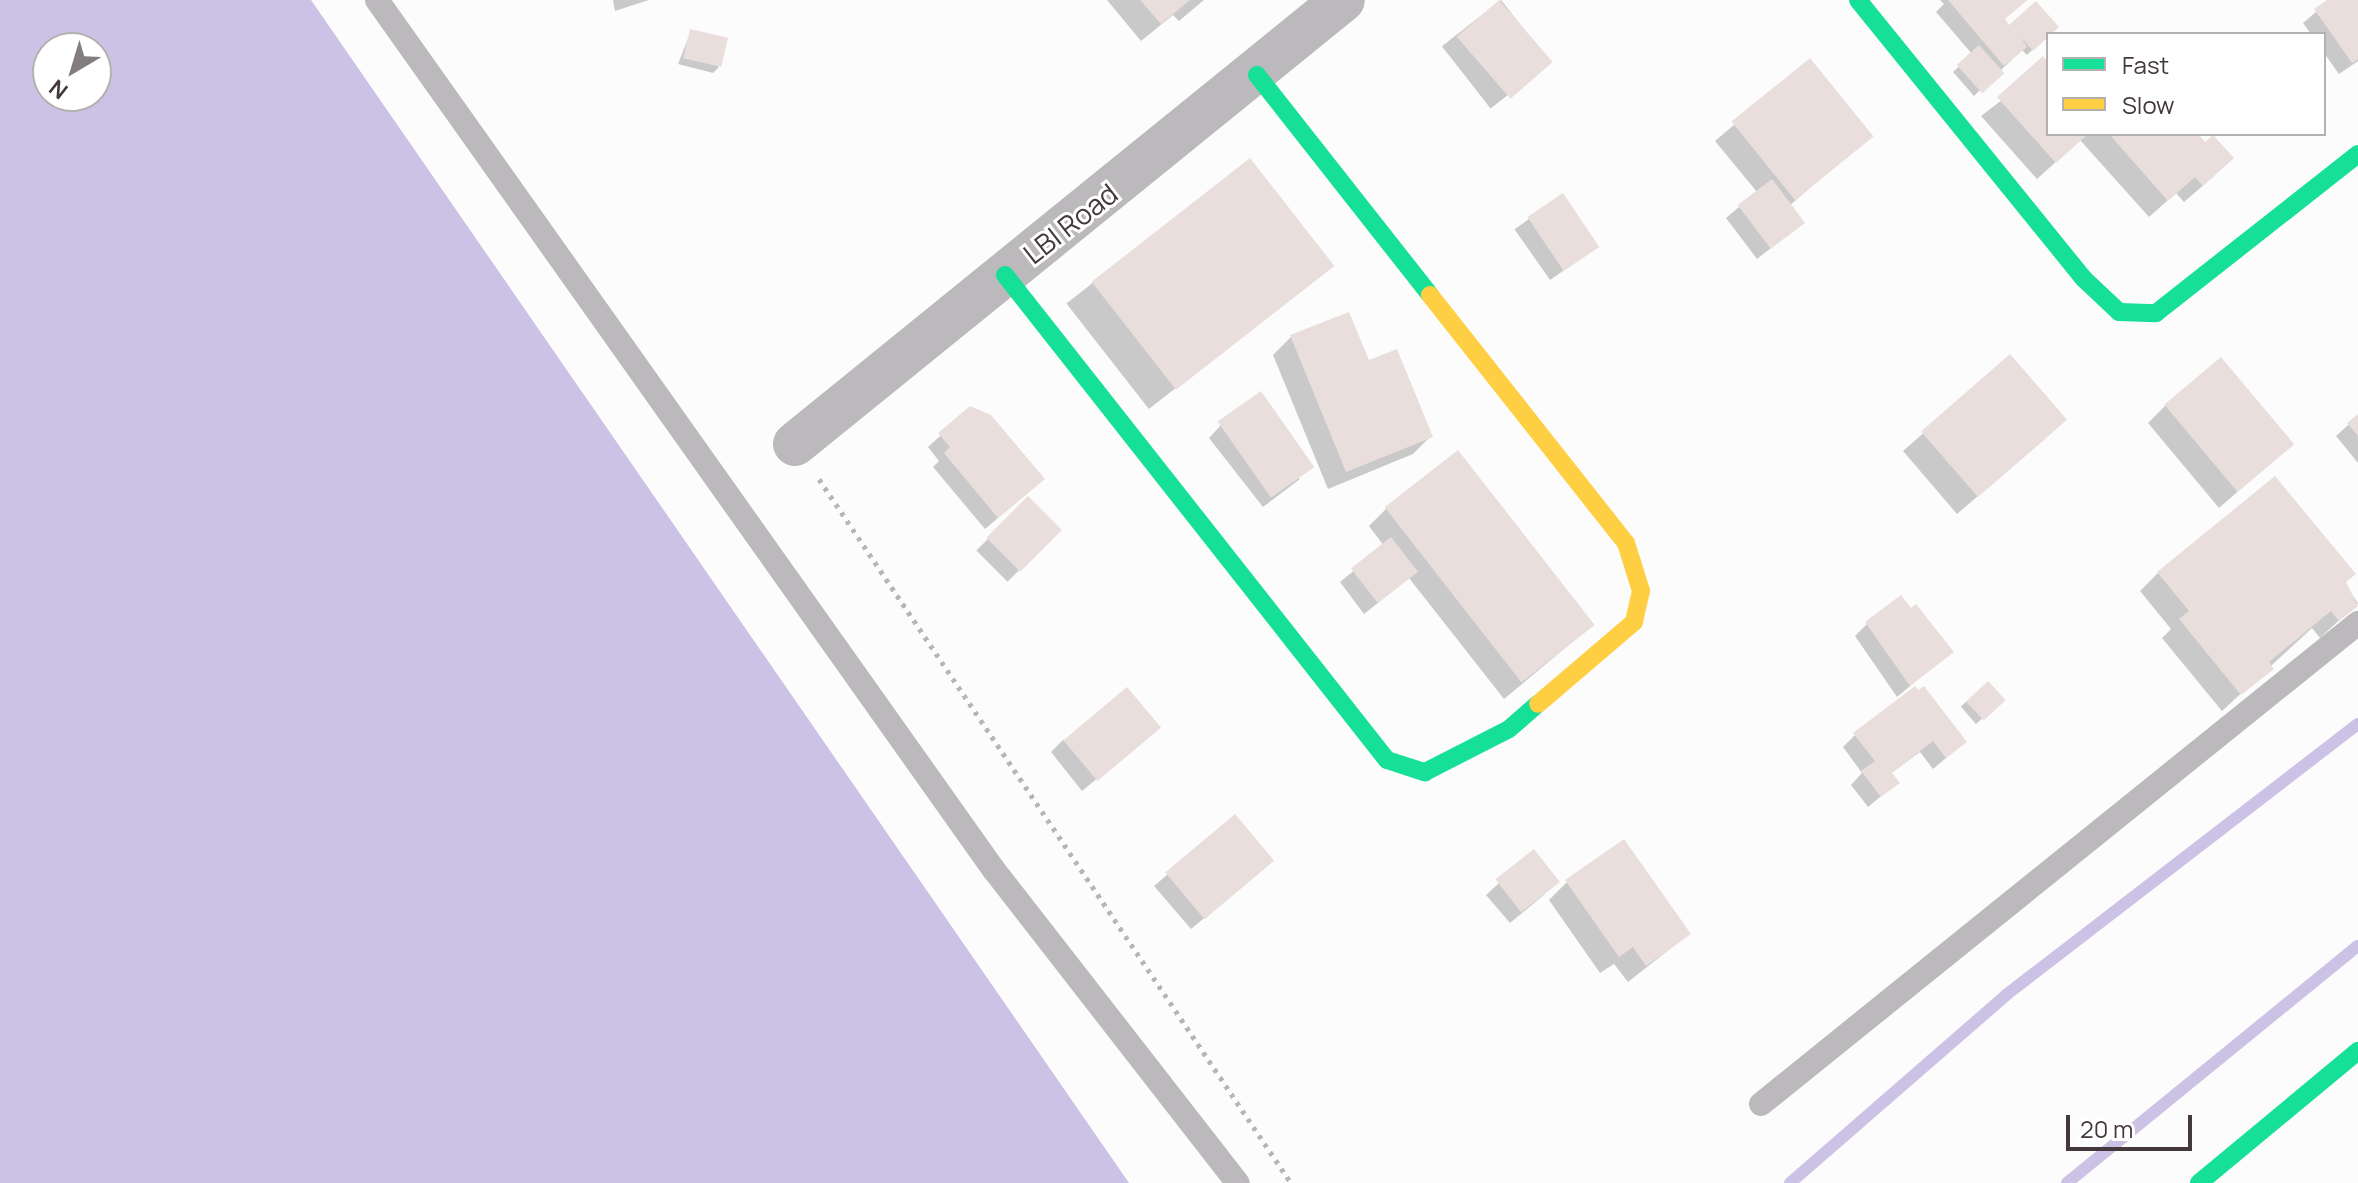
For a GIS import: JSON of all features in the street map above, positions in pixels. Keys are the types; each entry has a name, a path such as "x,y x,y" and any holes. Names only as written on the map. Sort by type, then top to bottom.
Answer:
{"street":[{"name":"LBI Road","path":"795,444 1257,75 1343,0"},
{"path":"1858,0 2084,279 2119,312 2156,313 2358,154"},
{"path":"1005,275 1387,760 1425,772 1509,729 1634,622 1641,591 1626,543 1257,75"},
{"path":"2199,1183 2358,1051"}],"lane":[{"path":"377,0 994,870 1238,1183"},
{"path":"1761,1104 2358,623"}],"path":[{"path":"795,444 1291,1183"}],"shaded area":[{"path":"0,0 311,0 1129,1183 0,1183"}],"building":[{"path":"1140,0 1190,0 1161,24"},
{"path":"1499,0 1553,62 1511,99 1457,37"},
{"path":"1948,0 2027,0 2005,19 2009,25 2036,1 2059,27 2054,32 2046,32 2046,39 2033,51 2021,37 2027,47 2004,66"},
{"path":"2327,0 2358,0 2358,59 2352,63 2314,9"},
{"path":"690,29 728,38 721,67 683,58"},
{"path":"1979,45 2004,73 1982,93 1957,65"},
{"path":"2043,56 2046,60 2046,136 2086,136 2056,163 1997,97"},
{"path":"1810,58 1874,136 1795,200 1732,122"},
{"path":"2111,136 2200,136 2205,142 2214,136 2234,158 2203,186 2195,177 2168,201"},
{"path":"1250,158 1334,266 1176,390 1092,282"},
{"path":"1772,179 1805,223 1771,249 1738,205"},
{"path":"1563,193 1599,247 1564,271 1527,217"},
{"path":"1349,312 1369,360 1397,349 1433,437 1346,472 1290,335"},
{"path":"2010,354 2067,420 1978,497 1921,431"},
{"path":"2221,357 2294,444 2238,492 2164,405"},
{"path":"1261,391 1314,467 1271,498 1218,421"},
{"path":"970,406 991,415 1045,479 998,518 944,453 950,447 938,433"},
{"path":"2358,414 2358,436 2347,423"},
{"path":"1458,450 1595,625 1521,682 1385,507"},
{"path":"2275,476 2356,574 2346,582 2358,606 2339,621 2331,611 2269,662 2274,669 2241,695 2179,619 2189,611 2157,572"},
{"path":"1028,496 1062,530 1020,572 986,538"},
{"path":"1391,537 1418,572 1378,603 1351,568"},
{"path":"1901,595 1911,608 1916,604 1954,652 1910,686 1865,622"},
{"path":"1988,681 2006,700 1984,720 1966,701"},
{"path":"1915,686 1918,690 1924,686 1967,742 1946,758 1933,741 1892,773 1900,783 1881,797 1861,771 1875,761 1853,733"},
{"path":"1127,687 1161,728 1097,781 1063,740"},
{"path":"1235,814 1274,861 1204,919 1165,872"},
{"path":"1624,839 1691,934 1646,966 1633,947 1619,957 1565,880"},
{"path":"1534,849 1560,882 1521,912 1495,879"}],"waterway":[{"path":"1790,1183 2006,995 2358,724"},
{"path":"2067,1183 2358,946"}],"traffic: fast":[{"path":"1858,0 2084,279 2119,312 2156,313 2358,154"},
{"path":"1257,75 1430,295"},
{"path":"1005,275 1387,760 1425,772 1509,729 1538,704"},
{"path":"2199,1183 2358,1051"}],"traffic: slow":[{"path":"1430,295 1626,543 1641,591 1634,622 1538,704"}]}
